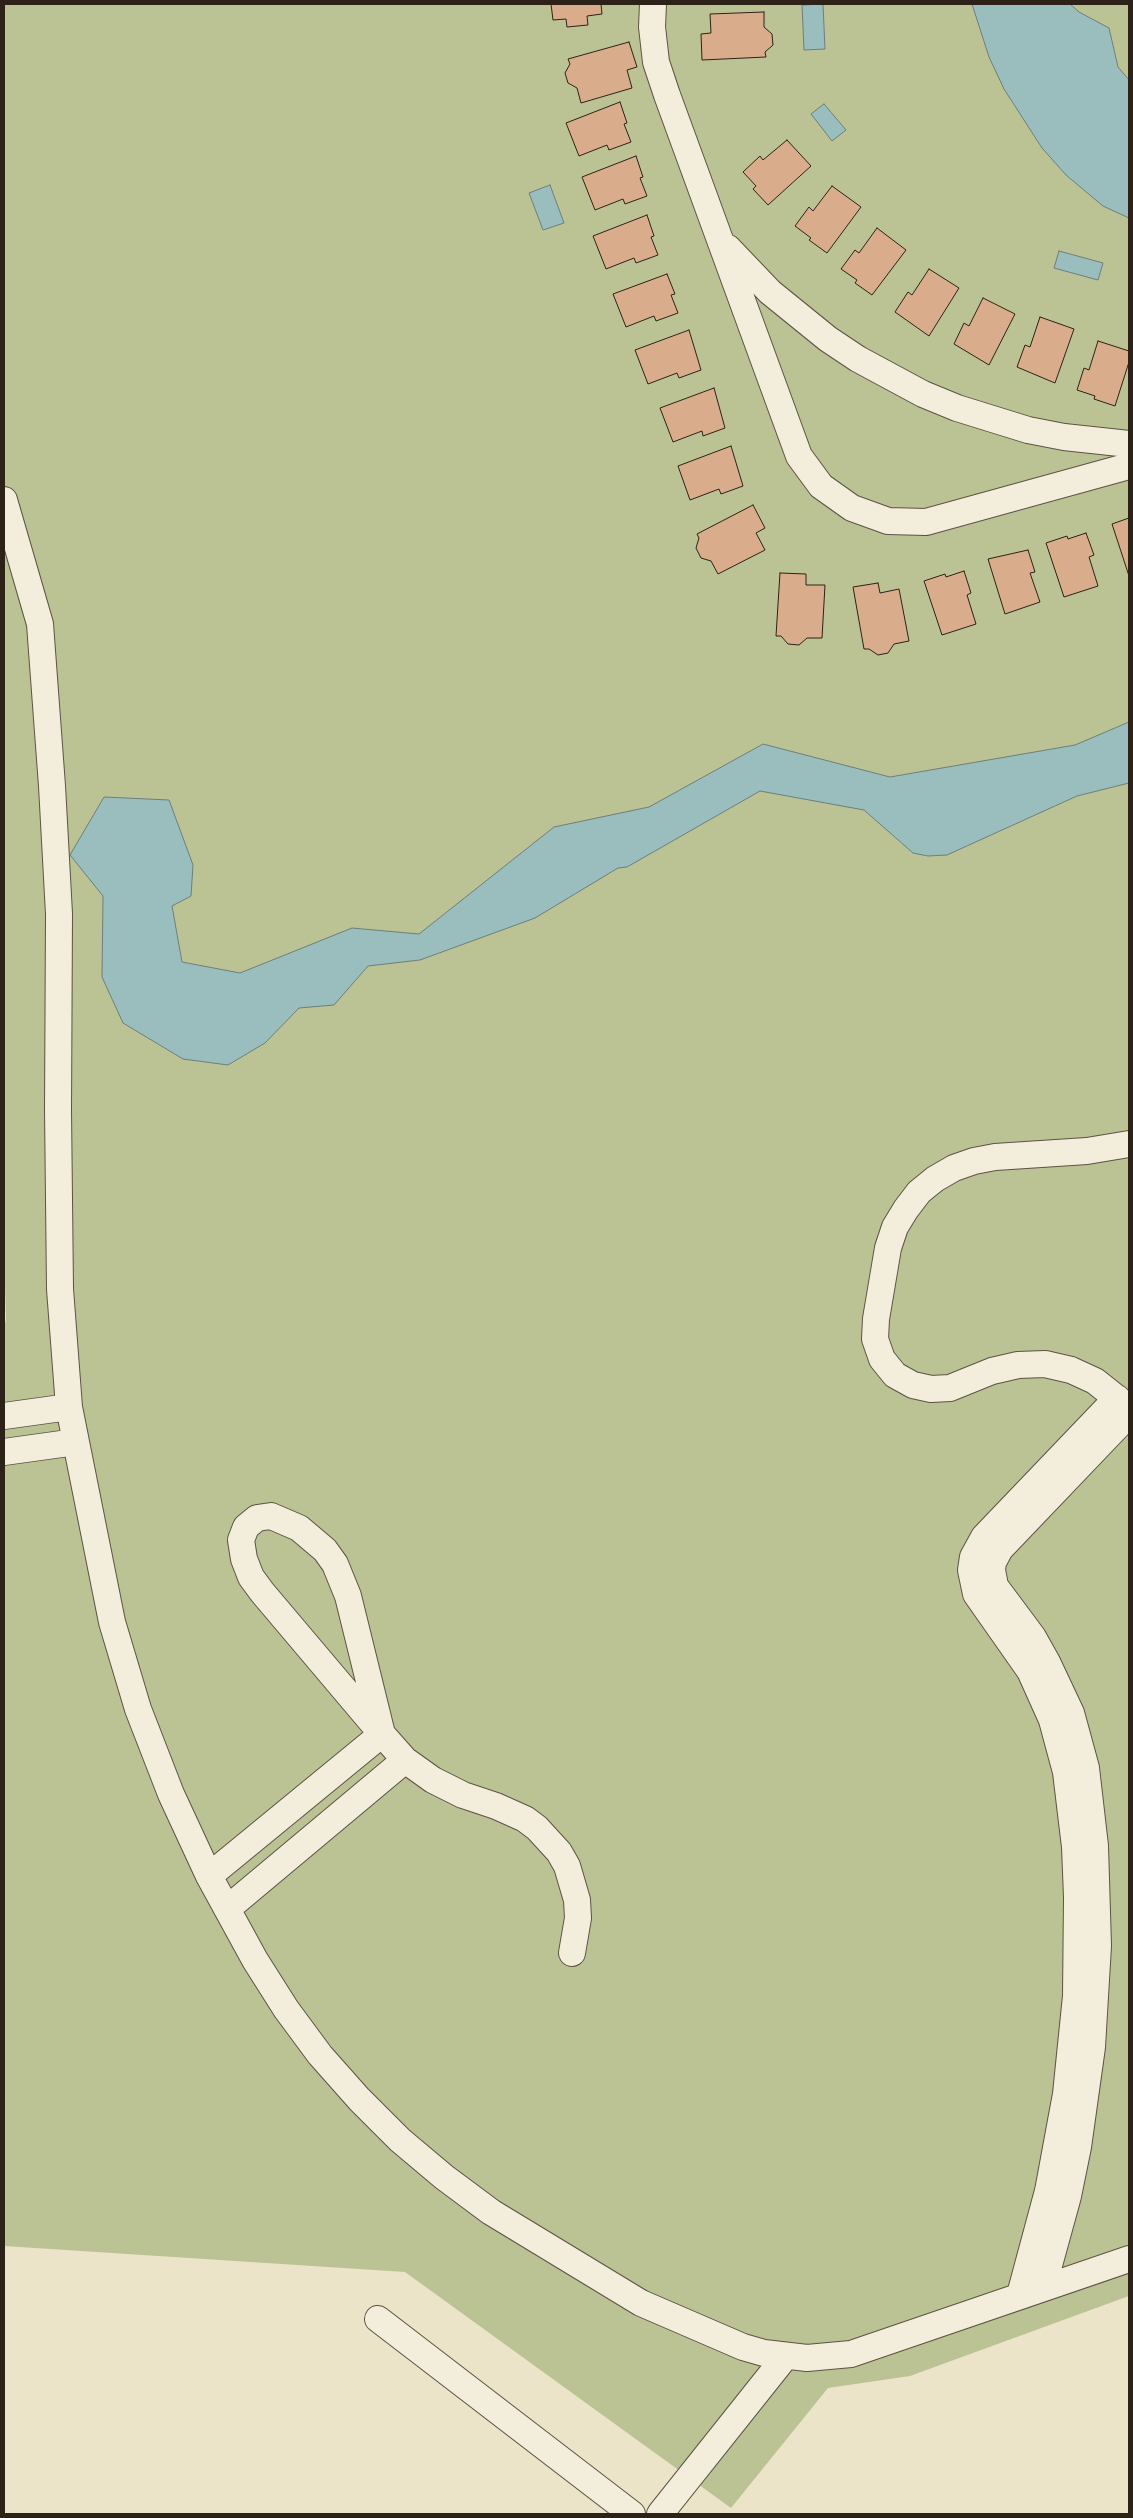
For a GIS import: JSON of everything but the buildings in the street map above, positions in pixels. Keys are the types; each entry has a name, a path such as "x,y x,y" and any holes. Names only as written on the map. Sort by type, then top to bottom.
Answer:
{"street":[{"path":"652,4 652,27 656,62 799,456 821,486 852,508 888,521 926,522 1129,466"},
{"path":"720,239 770,292 798,316 828,339 890,378 957,408 1001,422 1064,437 1129,444"},
{"path":"4,500 40,624 52,786 59,914 58,1110 60,1289 69,1407 112,1622 138,1709 171,1794 210,1876 255,1960 286,2009 320,2055 358,2099 400,2140 444,2177 491,2212 641,2303 743,2347 785,2357 829,2357 858,2352 1129,2259"},
{"path":"1032,2291 1066,2094 1076,1996 1077,1896 1075,1847 1066,1772 1052,1720 1025,1664 976,1594 971,1570 973,1557 984,1537 1125,1406 1095,1381 1071,1370 1045,1364 1018,1364 992,1371 950,1388 931,1389 912,1385 894,1375 882,1359 875,1339 876,1318 888,1248 895,1227 915,1198 936,1179 954,1168 974,1161 995,1157 1087,1152 1129,1144"},
{"path":"4,1416 69,1407"},
{"path":"4,1452 76,1442"},
{"path":"382,1734 348,1596 335,1564 325,1550 299,1528 271,1516 257,1518 246,1527 241,1540 244,1559 251,1577 382,1734 405,1760 433,1780 525,1819 537,1828 559,1852 567,1866 577,1900 578,1918 572,1953"},
{"path":"210,1876 382,1734"},
{"path":"227,1909 405,1760"},
{"path":"378,2319 632,2514"},
{"path":"660,2514 785,2357"}],"green space":[{"path":"4,4 1129,4 1129,2296 910,2376 828,2388 731,2508 405,2272 4,2246 4,1330 6,1319 4,1251"}],"water":[{"path":"823,4 825,49 804,50 802,5"},
{"path":"972,4 1070,4 1079,12 1109,28 1118,67 1129,80 1129,218 1103,206 1066,175 1042,148 1004,89 989,57"},
{"path":"824,104 846,130 832,141 811,114"},
{"path":"550,185 564,223 543,230 529,193"},
{"path":"1059,251 1103,263 1098,280 1054,268"},
{"path":"1129,722 1129,783 1077,796 947,855 928,856 913,853 864,810 760,791 627,867 618,868 535,918 420,960 368,966 334,1005 299,1008 265,1043 228,1065 183,1059 123,1023 102,977 103,896 70,855 104,797 169,800 193,865 191,896 172,906 182,962 240,973 352,928 419,934 554,827 649,807 763,744 890,777 1075,745"}]}
